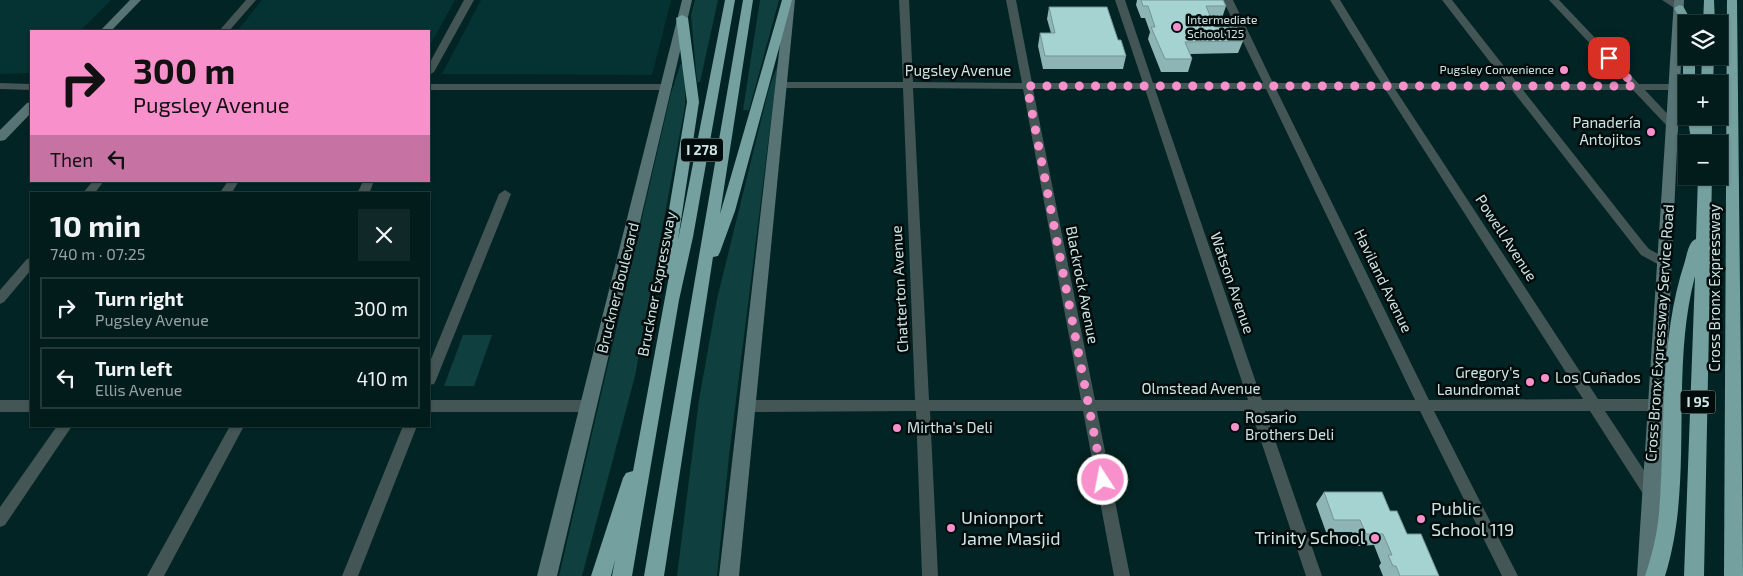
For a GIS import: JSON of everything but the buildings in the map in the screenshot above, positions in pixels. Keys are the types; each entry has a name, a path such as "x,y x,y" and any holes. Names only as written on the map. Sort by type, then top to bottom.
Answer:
{"highway":[{"name":"Bruckner Expressway","path":"622,576 671,300 688,227 730,0"},
{"name":"I 278","path":"654,576 748,0"},
{"path":"701,286 728,211 788,0"},
{"path":"1709,15 1710,0"},
{"name":"Cross Bronx Expressway","path":"1732,0 1734,576"},
{"path":"1736,0 1743,37"},
{"path":"671,300 672,239 693,102 682,18"},
{"name":"Cross Bronx Expressway","path":"1694,576 1705,185"},
{"path":"1655,576 1664,548 1668,515 1675,361 1680,307 1689,270 1703,227"},
{"path":"601,576 652,415"}],"main road":[{"path":"106,30 136,0"},
{"name":"Bruckner Boulevard","path":"547,576 667,87 686,0"},
{"path":"729,576 782,85 788,0"},
{"name":"Cross Bronx Expressway Service Road","path":"1647,576 1650,492 1679,4"},
{"path":"0,137 30,107"}],"street":[{"path":"225,30 251,0"},
{"path":"430,70 469,0"},
{"name":"Chatterton Avenue","path":"904,0 930,576"},
{"name":"Blackrock Avenue","path":"1011,0 1122,576"},
{"name":"Watson Avenue","path":"1120,0 1314,576"},
{"name":"Haviland Avenue","path":"1228,0 1424,406 1510,576"},
{"name":"Powell Avenue","path":"1335,0 1388,86 1650,492"},
{"path":"1447,0 1638,245 1645,252 1665,263"},
{"path":"1554,0 1672,125"},
{"path":"1667,0 1679,4"},
{"name":"Pugsley Avenue","path":"782,85 1674,87"},
{"path":"0,86 30,87"},
{"path":"430,87 543,91 667,87"},
{"path":"90,192 98,182"},
{"path":"430,378 505,194"},
{"path":"0,299 30,263"},
{"name":"Olmstead Avenue","path":"747,406 1655,405"},
{"path":"0,406 30,406"},
{"path":"430,406 589,406"},
{"path":"0,520 64,427"},
{"path":"155,576 235,427"},
{"path":"350,576 410,427"}],"shaded area":[{"path":"0,0 111,0 81,30 30,30 30,73 0,74"},
{"path":"262,0 455,0 430,45 430,30 238,30"},
{"path":"481,0 671,0 652,75 442,74"},
{"path":"695,0 718,0 700,82 697,82 691,15"},
{"path":"760,0 779,0 749,110 743,110"},
{"path":"681,63 685,68 685,106 635,376 582,576 559,576 671,93"},
{"path":"778,64 729,456 717,576 677,576 699,400 717,299 769,88"},
{"path":"463,335 492,335 474,386 444,386"}],"place":[{"name":"Intermediate School 125","path":"1177,27"},
{"name":"Pugsley Convenience","path":"1564,70"},
{"name":"Panadería Antojitos","path":"1651,132"},
{"name":"Los Cuñados","path":"1545,378"},
{"name":"Gregory's Laundromat","path":"1530,382"},
{"name":"Rosario Brothers Deli","path":"1235,427"},
{"name":"Mirtha's Deli","path":"897,428"},
{"name":"Public School 119","path":"1421,519"},
{"name":"Unionport Jame Masjid","path":"951,528"},
{"name":"Trinity School","path":"1375,538"}],"route":[{"path":"1103,480 1027,86 1635,86 1609,58"}]}
